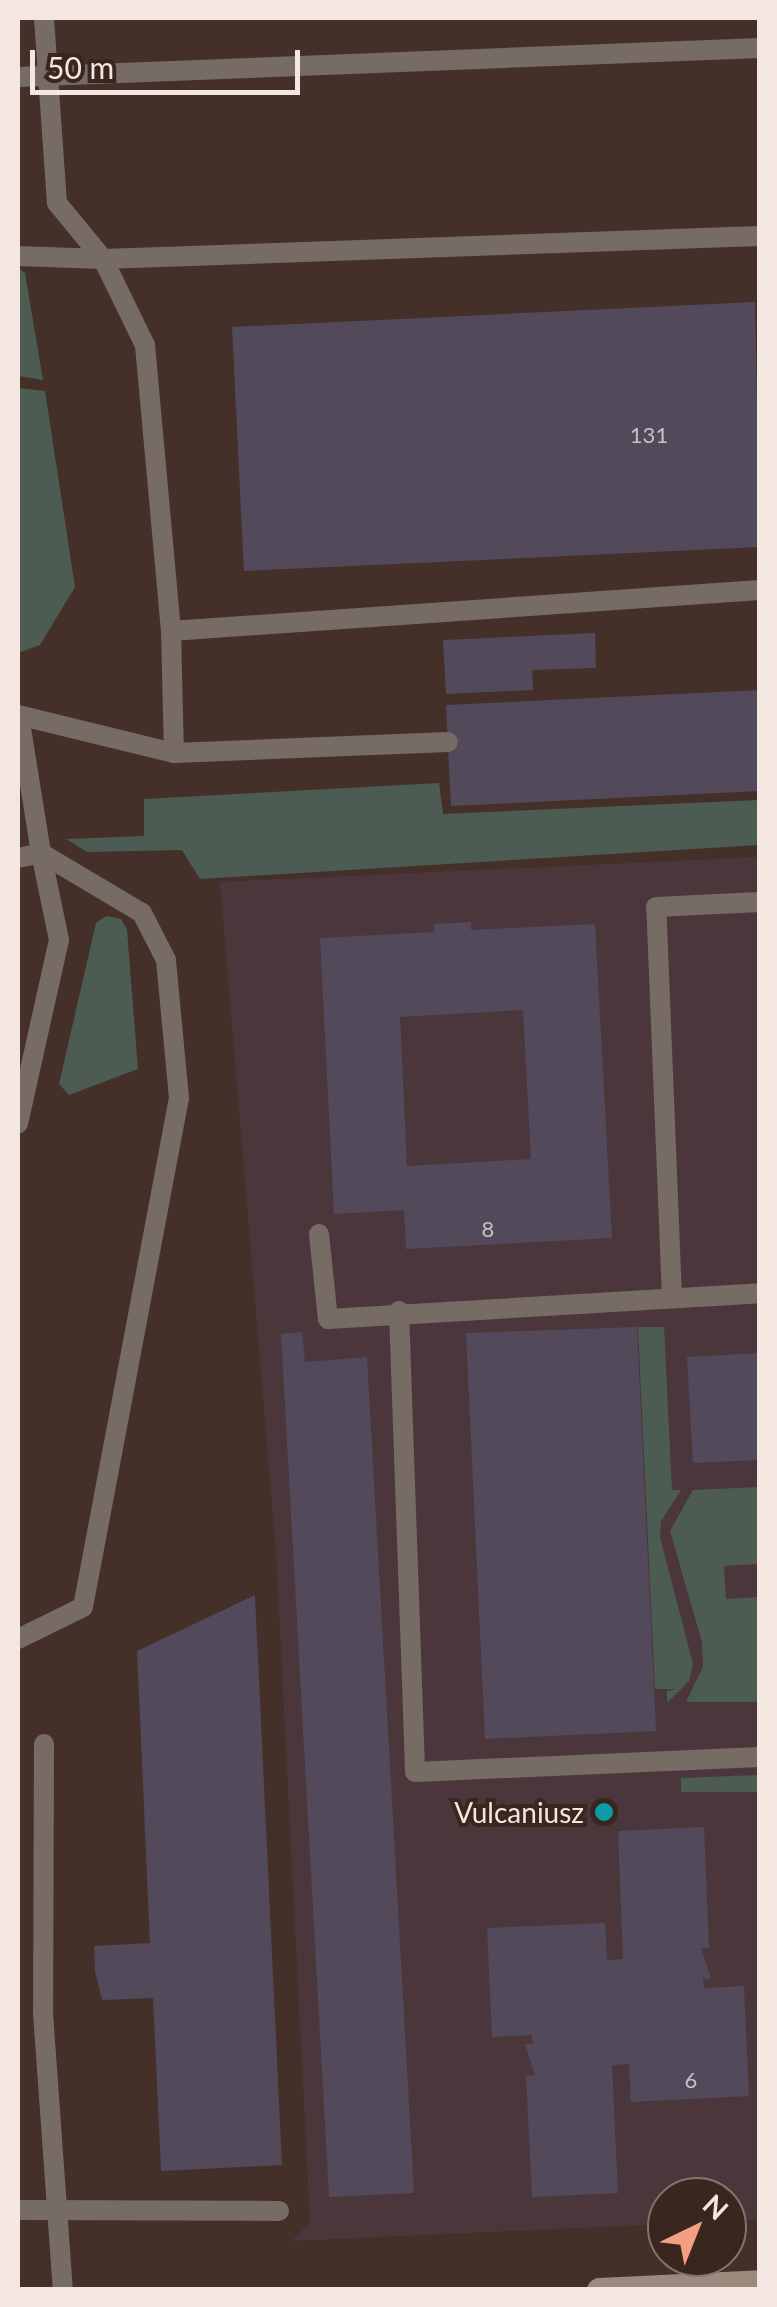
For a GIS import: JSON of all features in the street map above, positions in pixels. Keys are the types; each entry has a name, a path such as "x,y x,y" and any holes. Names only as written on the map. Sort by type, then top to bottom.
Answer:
{"street":[{"path":"599,2290 760,2282"}],"lane":[{"path":"44,18 57,203 103,259 145,345 171,631 174,752"},
{"path":"18,78 760,48"},
{"path":"18,256 103,259 760,236"},
{"path":"171,631 760,590"},
{"path":"18,1123 59,940 18,716 174,752 448,742"},
{"path":"18,858 41,853 142,913 166,960 179,1098 83,1607 18,1639"},
{"path":"672,1298 656,907 760,902"},
{"path":"319,1234 328,1318 760,1293"},
{"path":"400,1311 415,1772 760,1758"},
{"path":"44,1744 43,2014 63,2290"},
{"path":"18,2210 279,2211"}],"shaded area":[{"path":"759,857 759,2220 747,2220 747,2177 647,2177 647,2225 292,2241 310,2222 276,1551 220,882"}],"green space":[{"path":"18,268 25,273 43,380 18,376"},
{"path":"18,388 45,391 75,587 40,645 18,653"},
{"path":"439,783 443,814 759,800 759,845 200,879 182,850 87,852 66,839 144,836 144,799"},
{"path":"106,916 121,919 127,930 138,1069 69,1095 59,1084 96,923"},
{"path":"638,1327 664,1327 672,1490 681,1490 661,1521 660,1537 693,1664 689,1681 667,1703 667,1691 678,1689 655,1689"},
{"path":"759,1487 759,1564 724,1566 726,1599 759,1597 759,1702 686,1702 703,1667 702,1642 670,1531 693,1490"},
{"path":"759,1775 759,1792 681,1792 681,1778"}],"building":[{"path":"755,302 760,547 244,571 232,327"},
{"path":"595,633 596,668 532,670 533,690 446,694 443,640"},
{"path":"760,690 760,791 451,806 446,705"},
{"path":"471,922 471,930 595,924 612,1238 406,1249 404,1210 334,1214 320,938 434,932 434,924","holes":["523,1010 531,1159 407,1166 400,1017"]},
{"path":"637,1327 656,1731 485,1739 466,1333"},
{"path":"302,1332 305,1362 367,1357 414,2193 329,2197 281,1334"},
{"path":"760,1353 760,1460 693,1463 687,1357"},
{"path":"255,1595 282,2165 161,2171 153,1998 102,2000 95,1971 94,1946 150,1943 137,1651"},
{"path":"704,1827 709,1948 701,1948 711,1978 703,1979 704,1988 744,1986 749,2096 631,2102 629,2064 612,2065 618,2193 532,2197 526,2076 535,2075 525,2044 533,2044 532,2035 492,2037 487,1928 605,1923 607,1960 623,1959 618,1831"}],"place":[{"name":"Vulcaniusz","path":"604,1812"}]}
